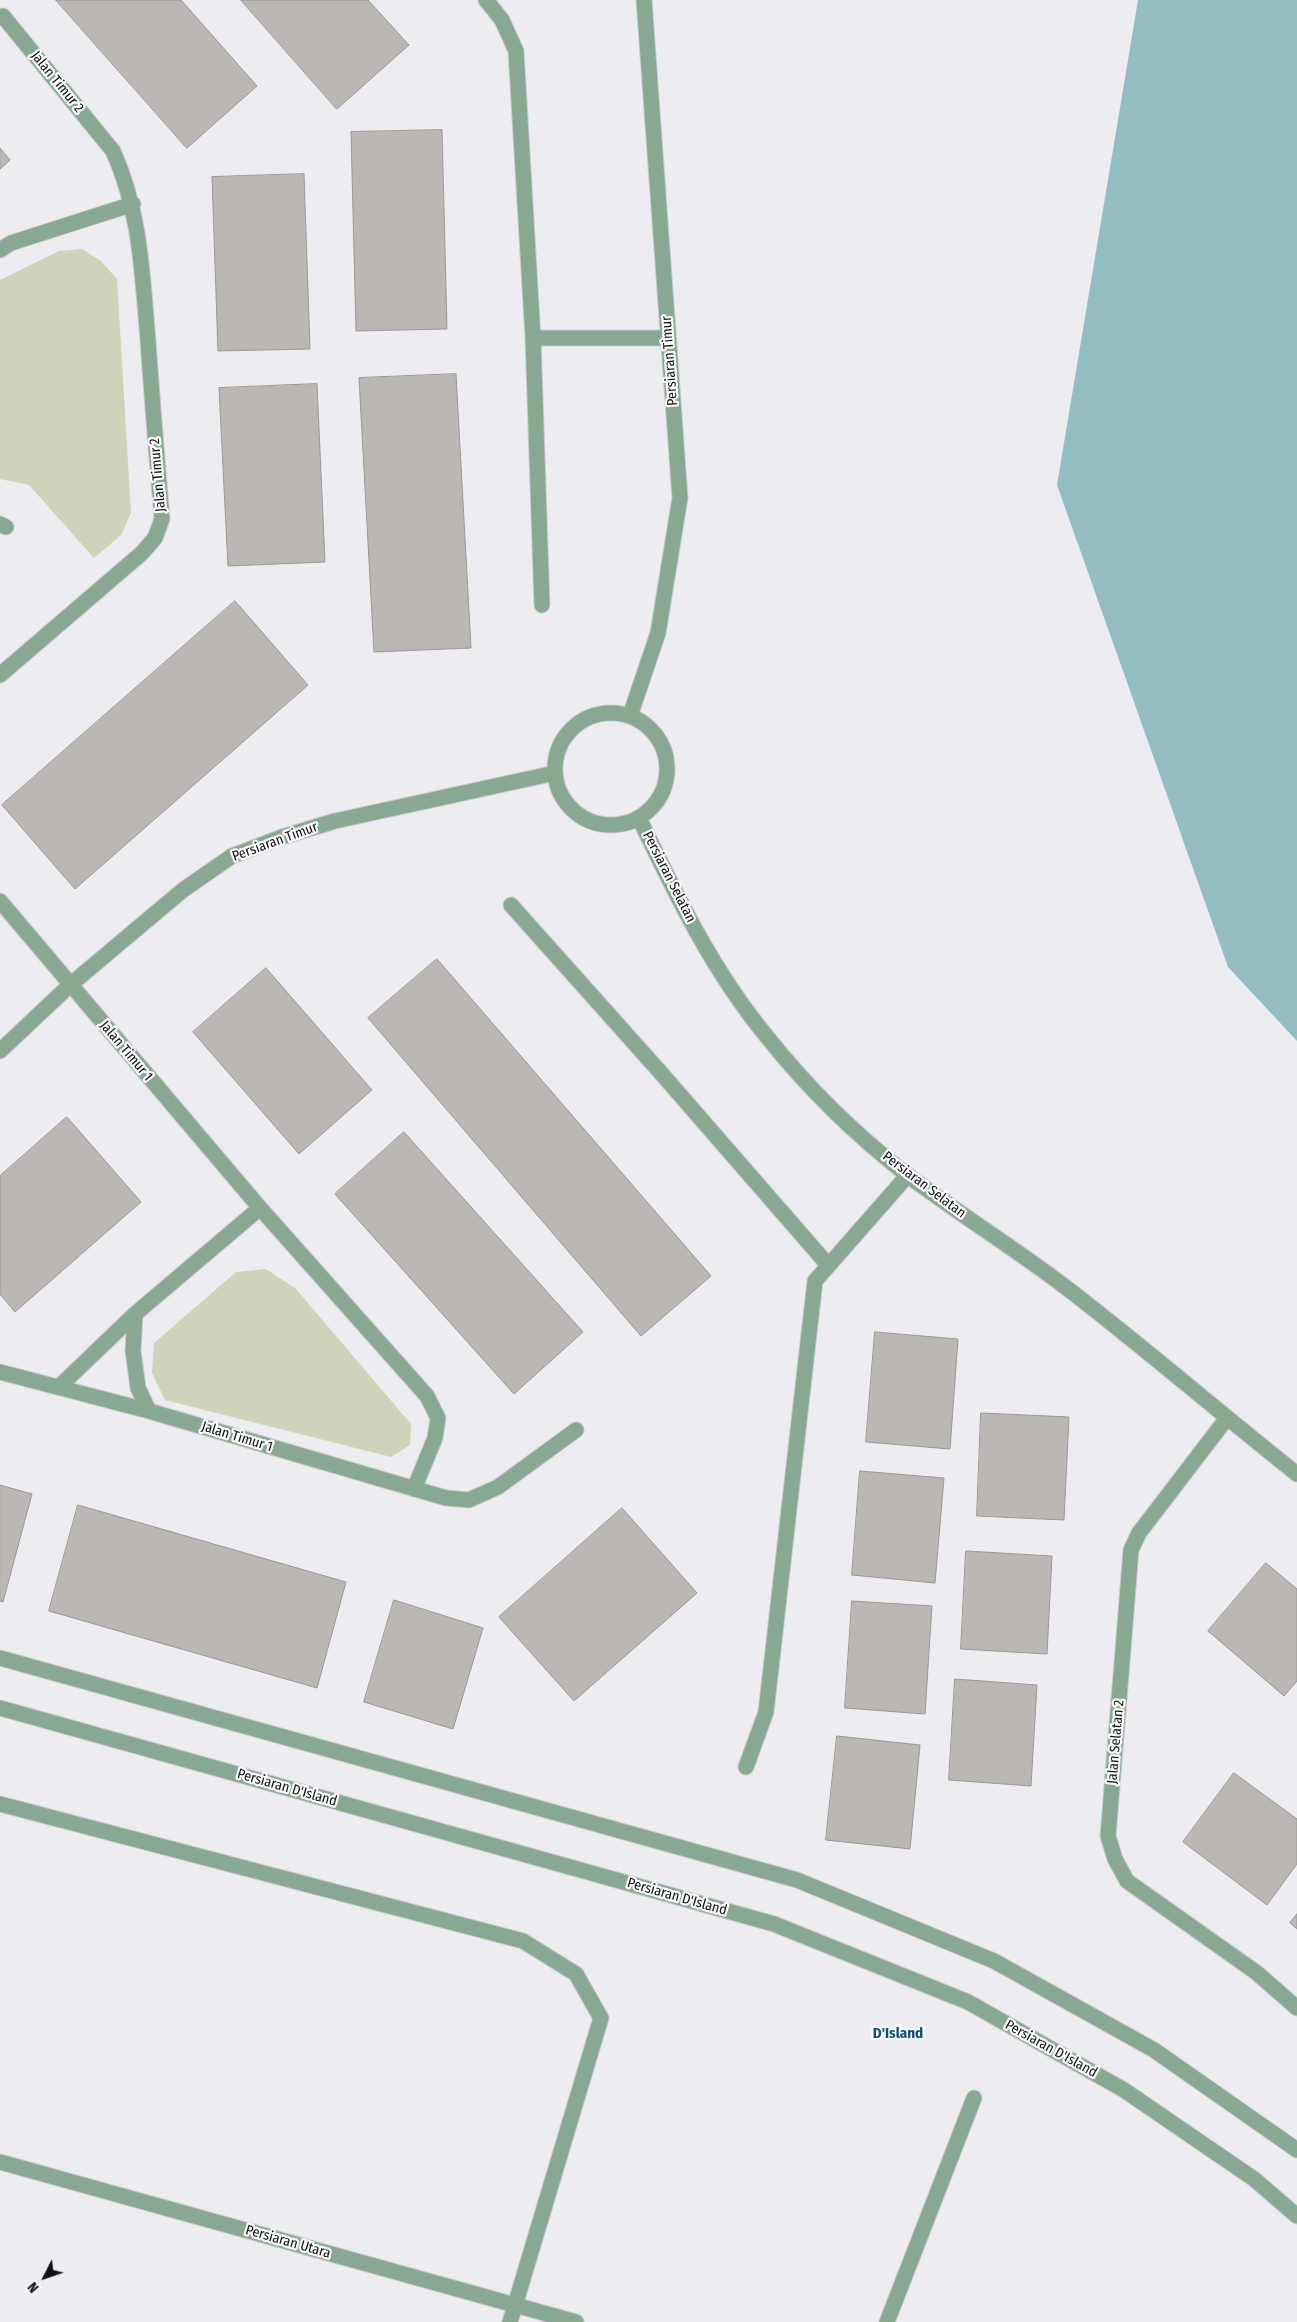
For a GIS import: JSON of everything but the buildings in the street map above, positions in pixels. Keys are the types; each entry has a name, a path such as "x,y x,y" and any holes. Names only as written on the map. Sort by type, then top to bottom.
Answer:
{"street":[{"path":"486,0 502,20 516,52 534,338 542,605"},
{"name":"Persiaran Timur","path":"630,716 658,632 680,498 644,0"},
{"name":"Jalan Timur 2","path":"0,675 142,552 156,538 162,519 141,252 133,204 123,172 113,151 3,16"},
{"path":"0,250 12,243 133,204"},
{"path":"534,338 668,338"},
{"path":"612,712 630,716 646,724 658,738 666,755 668,773 663,791 653,806 639,818 621,824 603,824 585,819 570,807 560,792 555,773 557,755 564,738 577,724 593,715 612,712"},
{"name":"Persiaran Timur","path":"0,1051 70,985 183,890 232,856 282,837 336,821 555,773"},
{"name":"Persiaran Selatan","path":"639,818 678,899 740,1002 768,1039 839,1114 874,1148 908,1175 1068,1289 1297,1474"},
{"name":"Jalan Timur 1","path":"0,900 260,1208 427,1396 438,1418 435,1438 414,1489"},
{"path":"511,905 661,1073 828,1265"},
{"path":"746,1767 766,1712 812,1294 815,1281 908,1175"},
{"path":"60,1386 135,1314 260,1208"},
{"path":"135,1314 133,1351 136,1379 138,1388 149,1411"},
{"name":"Jalan Timur 1","path":"0,1372 60,1386 149,1411 446,1498 469,1500 498,1487 576,1430"},
{"name":"Jalan Selatan 2","path":"1227,1418 1139,1533 1131,1550 1108,1836 1115,1859 1128,1881 1257,1973 1297,2008"},
{"path":"0,1658 796,1880 994,1960 1154,2050 1297,2150"},
{"name":"Persiaran D'Island","path":"0,1708 774,1924 968,2002 1124,2090 1254,2179 1297,2216"},
{"path":"0,1804 523,1941 576,1974 601,2018 510,2322"},
{"path":"887,2322 974,2098"},
{"name":"Persiaran Utara","path":"0,2162 576,2322"}],"green space":[{"path":"82,249 101,261 117,279 131,513 121,535 94,558 29,485 0,479 0,280 59,251"},
{"path":"266,1269 296,1289 411,1424 410,1445 391,1457 165,1400 152,1373 154,1343 236,1272"}],"water":[{"path":"1138,0 1297,0 1297,1041 1228,967 1057,485"}],"district":[{"name":"D'Island","path":"898,2034"}]}
